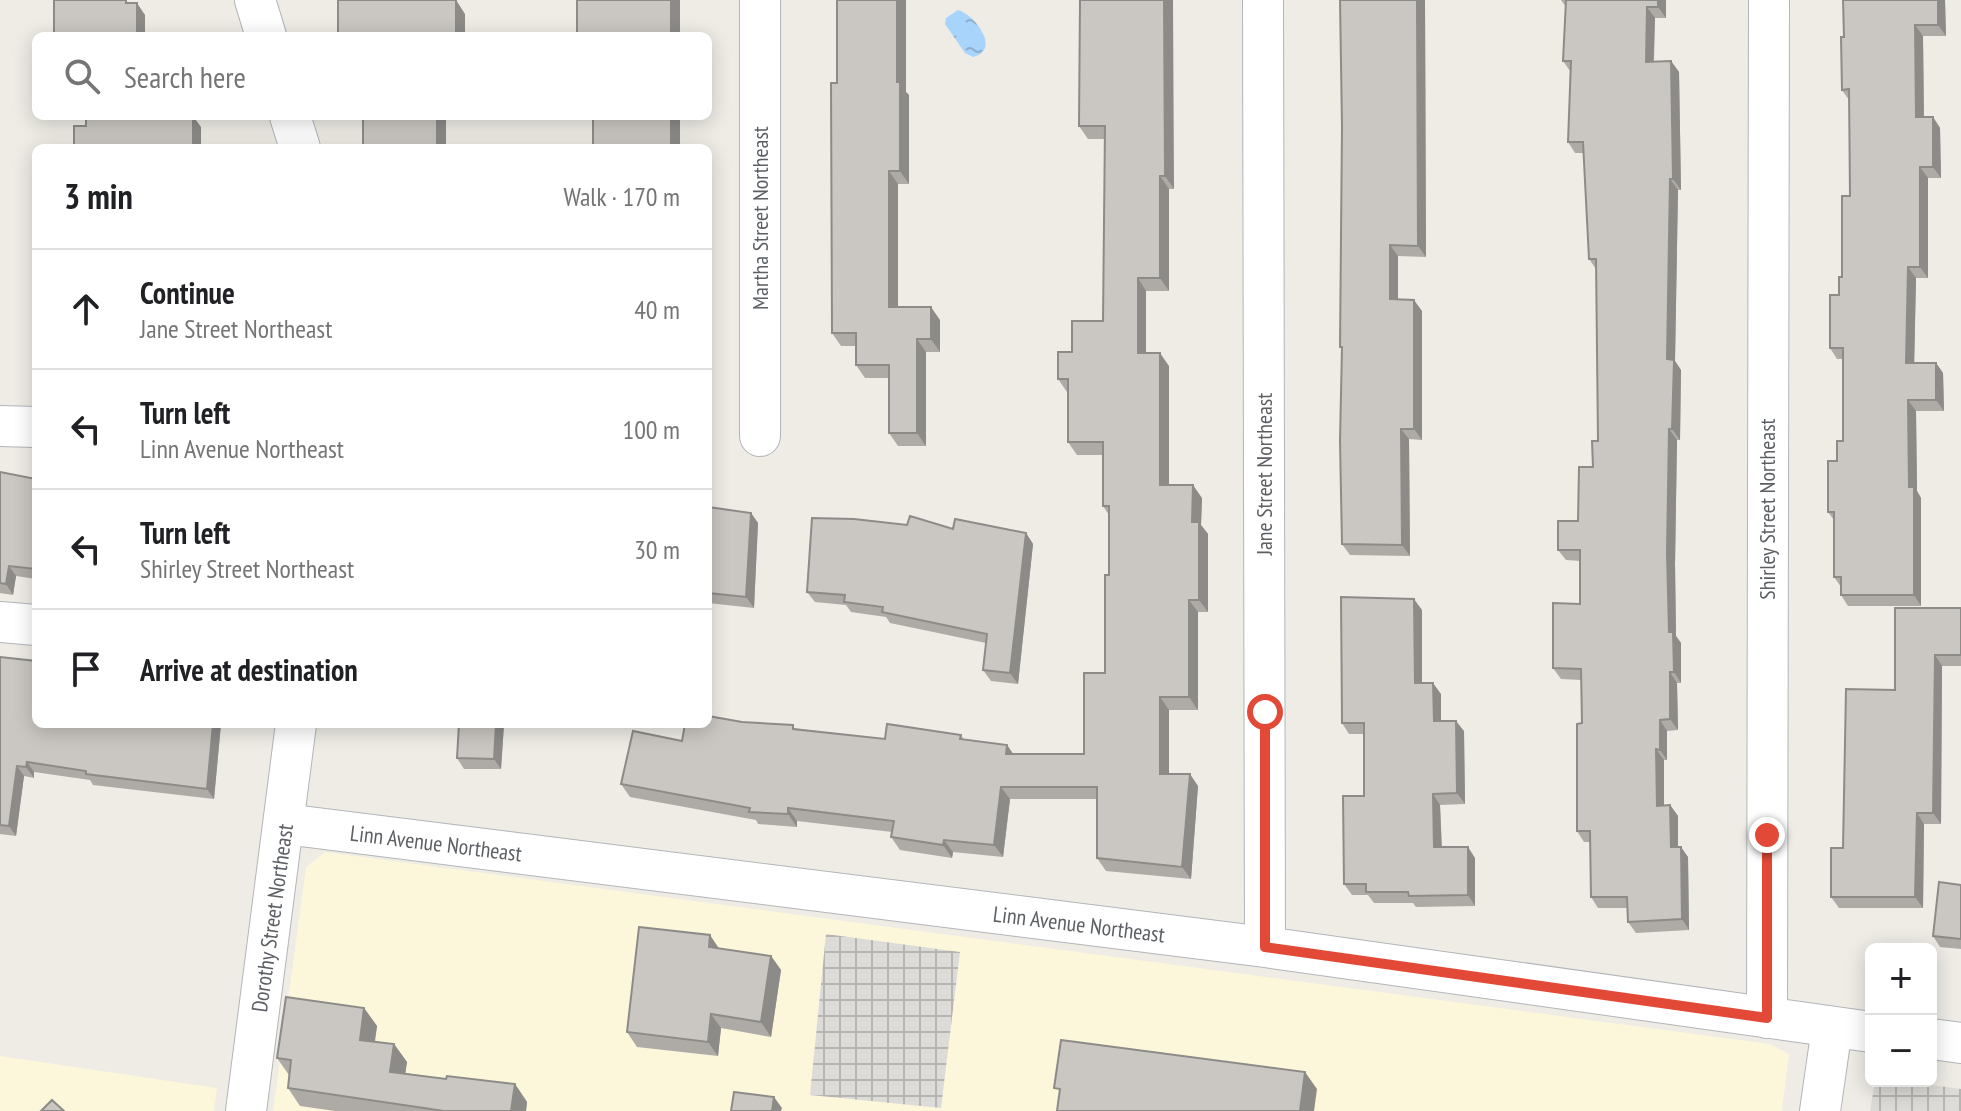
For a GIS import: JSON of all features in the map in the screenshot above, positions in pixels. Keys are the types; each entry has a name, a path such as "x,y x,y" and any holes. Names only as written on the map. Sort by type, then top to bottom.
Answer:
{"street":[{"path":"255,0 265,32"},
{"name":"Martha Street Northeast","path":"760,0 760,436"},
{"name":"Jane Street Northeast","path":"1263,0 1265,947"},
{"name":"Shirley Street Northeast","path":"1767,1018 1769,0"},
{"path":"291,120 299,144"},
{"path":"0,426 32,427"},
{"path":"0,622 32,625"},
{"name":"Dorothy Street Northeast","path":"246,1111 296,728"},
{"name":"Linn Avenue Northeast","path":"285,824 1265,947 1865,1031"},
{"path":"1820,1111 1832,1028"},
{"path":"1937,1040 1961,1043"}],"shaded area":[{"path":"325,852 1770,1044 1789,1054 1782,1111 273,1111 306,867"},
{"path":"826,934 960,952 941,1108 810,1095"},
{"path":"0,1056 217,1088 214,1111 0,1111"},
{"path":"1937,1086 1961,1089 1961,1111 1870,1111 1874,1087"}],"water":[{"path":"958,10 971,18 985,40 981,53 973,57 965,53 945,24 946,18"}],"building":[{"path":"54,0 126,0 126,3 137,3 137,32 54,32"},
{"path":"338,0 456,0 456,32 338,32"},
{"path":"577,0 671,0 671,32 577,32"},
{"path":"837,0 897,0 900,171 889,171 889,307 931,307 931,339 917,339 917,433 889,433 889,365 856,365 856,333 832,333 831,83 837,83"},
{"path":"1080,0 1164,0 1165,176 1160,176 1160,278 1138,278 1138,353 1160,353 1160,485 1193,485 1192,522 1199,522 1199,600 1189,600 1189,697 1160,697 1160,774 1190,774 1182,867 1097,858 1097,787 1001,787 994,845 944,840 943,845 891,837 894,821 788,808 788,814 749,812 750,808 621,784 633,731 682,741 684,728 712,728 712,717 885,739 887,724 1007,745 1006,754 1084,754 1084,673 1105,673 1109,506 1103,506 1103,442 1068,442 1068,379 1058,379 1058,352 1072,352 1072,321 1103,321 1105,126 1079,126"},
{"path":"1340,0 1417,0 1418,246 1390,245 1390,299 1414,300 1414,429 1401,429 1402,545 1342,544"},
{"path":"1566,0 1658,0 1658,7 1647,7 1646,62 1671,61 1673,179 1670,179 1667,359 1674,360 1672,429 1669,429 1667,553 1669,632 1673,632 1674,672 1670,672 1670,719 1660,720 1660,750 1656,749 1657,806 1670,805 1671,847 1681,847 1682,919 1628,922 1627,897 1591,897 1590,831 1577,831 1577,724 1582,723 1581,669 1553,668 1553,603 1580,604 1580,550 1558,550 1558,521 1578,521 1579,467 1593,467 1592,441 1598,441 1596,259 1589,259 1583,142 1568,142 1571,61 1563,61"},
{"path":"1843,0 1938,0 1938,25 1915,25 1916,117 1933,117 1933,167 1920,167 1920,267 1908,267 1906,363 1936,363 1936,400 1908,400 1909,487 1914,487 1914,595 1841,595 1841,577 1834,577 1834,512 1828,512 1828,461 1837,461 1837,441 1843,441 1843,348 1830,348 1830,295 1839,295 1839,277 1842,277 1842,196 1850,196 1849,89 1842,90"},
{"path":"86,120 193,120 193,144 74,144 74,126 86,126"},
{"path":"363,120 437,120 437,144 363,144"},
{"path":"593,120 671,120 671,144 593,144"},
{"path":"0,472 32,478 32,569 9,566 6,584 0,583"},
{"path":"712,508 751,513 746,597 712,593"},
{"path":"910,516 953,529 955,519 1026,533 1010,673 983,670 987,634 882,612 883,607 844,602 845,595 807,592 812,518 907,525"},
{"path":"1341,597 1414,599 1415,683 1433,683 1434,721 1456,721 1457,793 1433,794 1434,847 1468,847 1468,895 1409,896 1408,892 1366,892 1366,884 1344,884 1343,796 1364,796 1364,723 1342,723"},
{"path":"1895,608 1961,608 1961,655 1935,655 1933,813 1917,813 1915,897 1831,897 1831,848 1843,848 1846,689 1895,690"},
{"path":"0,657 32,661 32,728 213,728 207,789 86,774 86,771 27,762 26,767 17,766 9,826 0,825"},
{"path":"459,728 496,728 494,759 457,758"},
{"path":"1939,882 1961,885 1961,939 1933,936"},
{"path":"639,927 710,935 709,947 771,956 761,1022 711,1014 708,1042 627,1032"},
{"path":"286,997 364,1008 360,1040 394,1044 390,1072 515,1084 511,1111 444,1111 288,1088 291,1060 277,1058"},
{"path":"1061,1040 1305,1072 1300,1111 1057,1111 1060,1089 1054,1088"},
{"path":"734,1092 774,1097 772,1111 731,1111"},
{"path":"52,1100 64,1111 41,1111"}],"route":[{"path":"1265,712 1265,947 1767,1018 1767,835"}]}
